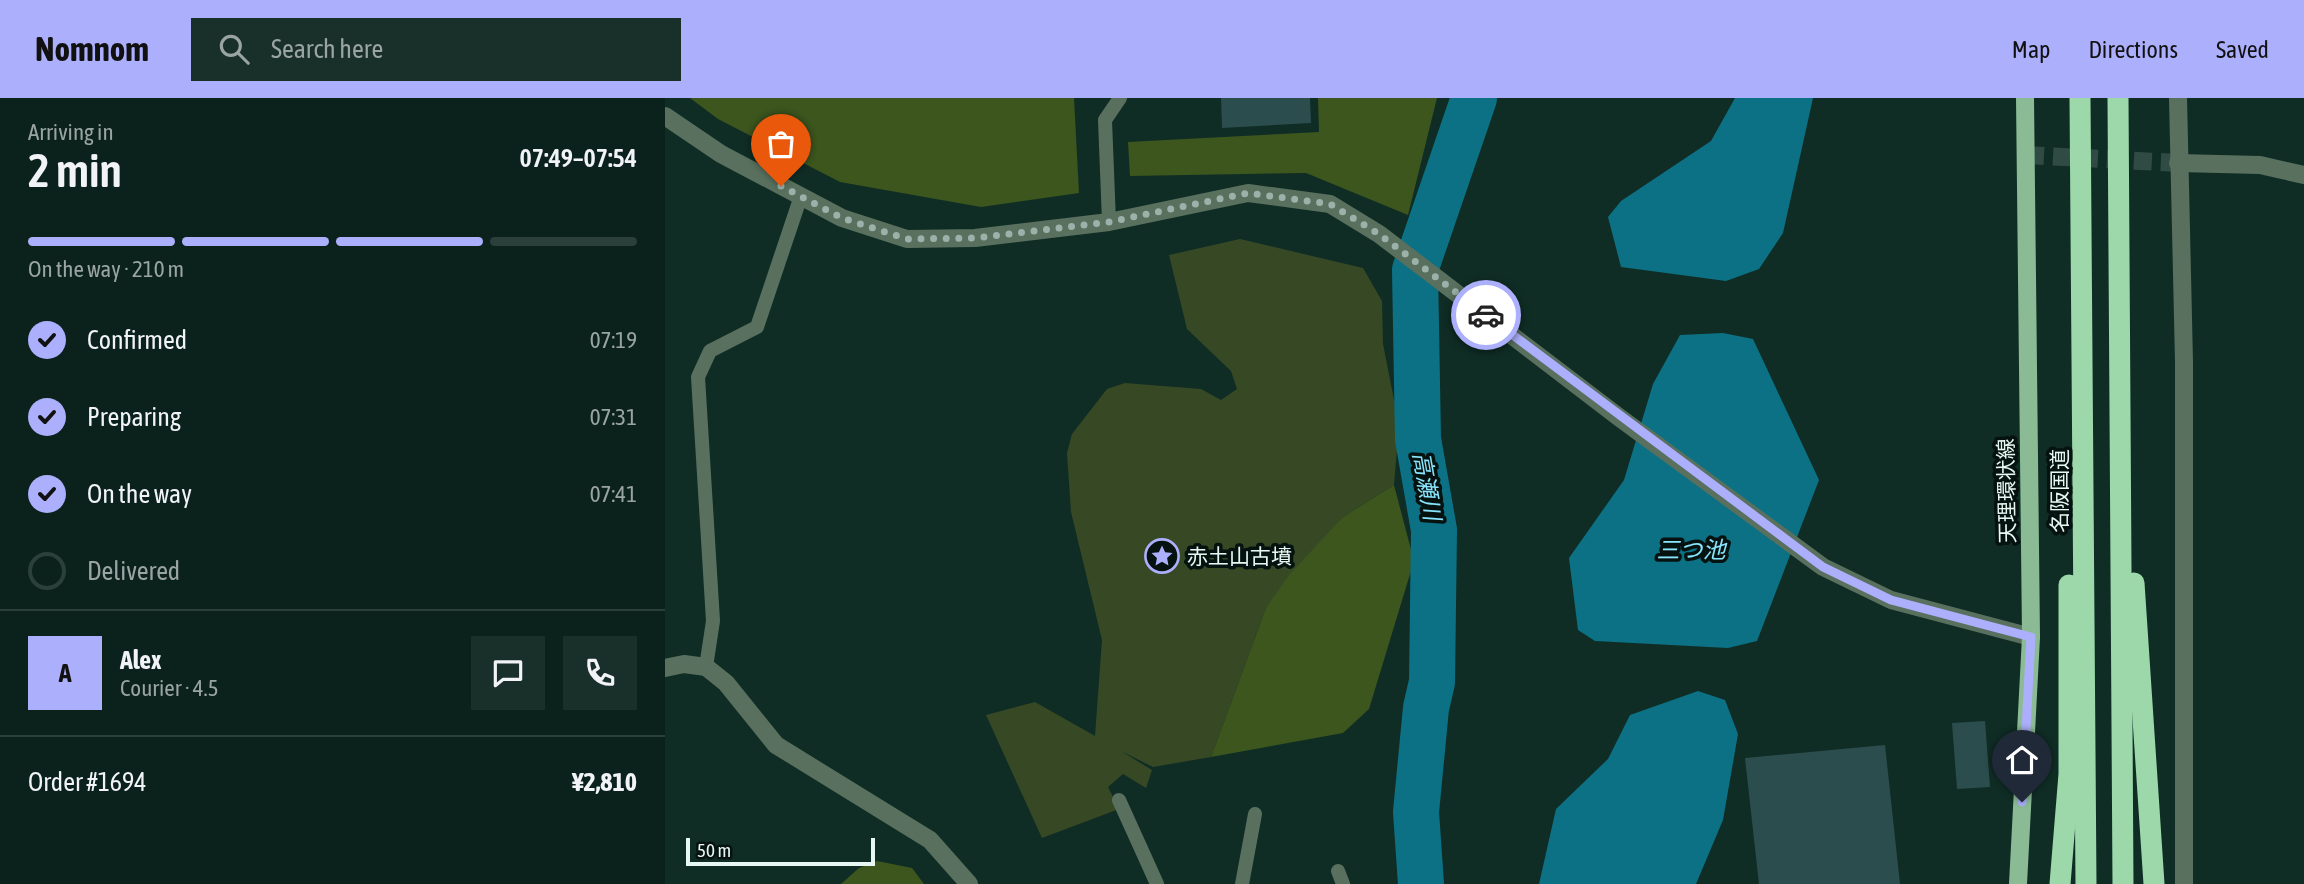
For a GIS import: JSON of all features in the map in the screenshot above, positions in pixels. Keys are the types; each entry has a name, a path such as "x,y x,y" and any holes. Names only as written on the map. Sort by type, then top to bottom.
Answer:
{"highway":[{"path":"2118,98 2123,884"},
{"path":"2060,884 2069,774 2070,308 2080,104"},
{"name":"名阪国道","path":"2080,104 2086,884"},
{"path":"2119,389 2154,884"}],"main road":[{"name":"天理環状線","path":"2018,884 2031,637 2025,98"}],"street":[{"path":"2178,98 2184,362 2184,884"},
{"path":"665,116 721,154 842,218 907,239 975,238 1109,222 1248,193 1330,204 1379,234 1620,418 1823,567 1891,600 2031,637"},
{"path":"2178,163 2260,165 2304,175"},
{"path":"665,668 684,664 706,667 726,683 776,745 930,840 969,884"}],"lane":[{"path":"1109,222 1105,120 1121,98"},
{"path":"706,667 713,621 698,377 711,351 757,327 801,196"},
{"path":"1119,800 1157,884"},
{"path":"1243,884 1255,814"}],"green space":[{"path":"690,98 1074,98 1079,193 981,207 840,182 718,119"},
{"path":"1318,98 1437,98 1408,215 1306,173 1130,176 1128,142 1319,132"},
{"path":"1240,239 1363,268 1382,301 1383,344 1399,425 1394,485 1343,517 1266,608 1211,757 1153,767 1121,751 1152,770 1146,788 1123,774 1108,787 1119,809 1042,838 986,715 1035,702 1095,736 1102,640 1071,512 1067,453 1072,434 1107,389 1125,383 1201,389 1221,400 1237,389 1231,371 1187,329 1169,255"},
{"path":"1394,485 1414,561 1369,709 1343,733 1211,757 1266,608 1289,575 1343,517"},
{"path":"877,861 912,868 924,884 841,884 859,868"}],"water":[{"path":"1735,98 1813,98 1783,233 1759,269 1726,281 1621,267 1608,217 1621,201 1711,141"},
{"name":"三つ池","path":"1723,333 1753,339 1819,480 1757,641 1728,648 1595,641 1578,630 1569,558 1624,480 1653,384 1680,335"},
{"path":"1698,691 1725,700 1738,734 1723,820 1696,884 1539,884 1556,809 1608,759 1630,715"}],"building":[{"path":"1221,98 1310,98 1311,123 1222,128"},
{"path":"1985,721 1990,787 1957,789 1952,723"},
{"path":"1885,745 1900,884 1759,884 1745,758"}],"waterway":[{"name":"高瀬川","path":"1421,884 1416,812 1426,708 1432,682 1434,530 1418,439 1415,270 1474,98"}],"tunnel":[{"path":"2026,155 2178,163"}],"way so far":[{"path":"781,186 842,218 907,239 975,238 1109,222 1248,193 1330,204 1379,234 1486,315"}],"place":[{"name":"赤土山古墳","path":"1162,556"}],"route":[{"path":"1486,315 1620,418 1823,567 1891,600 2031,637 2022,802"}]}
